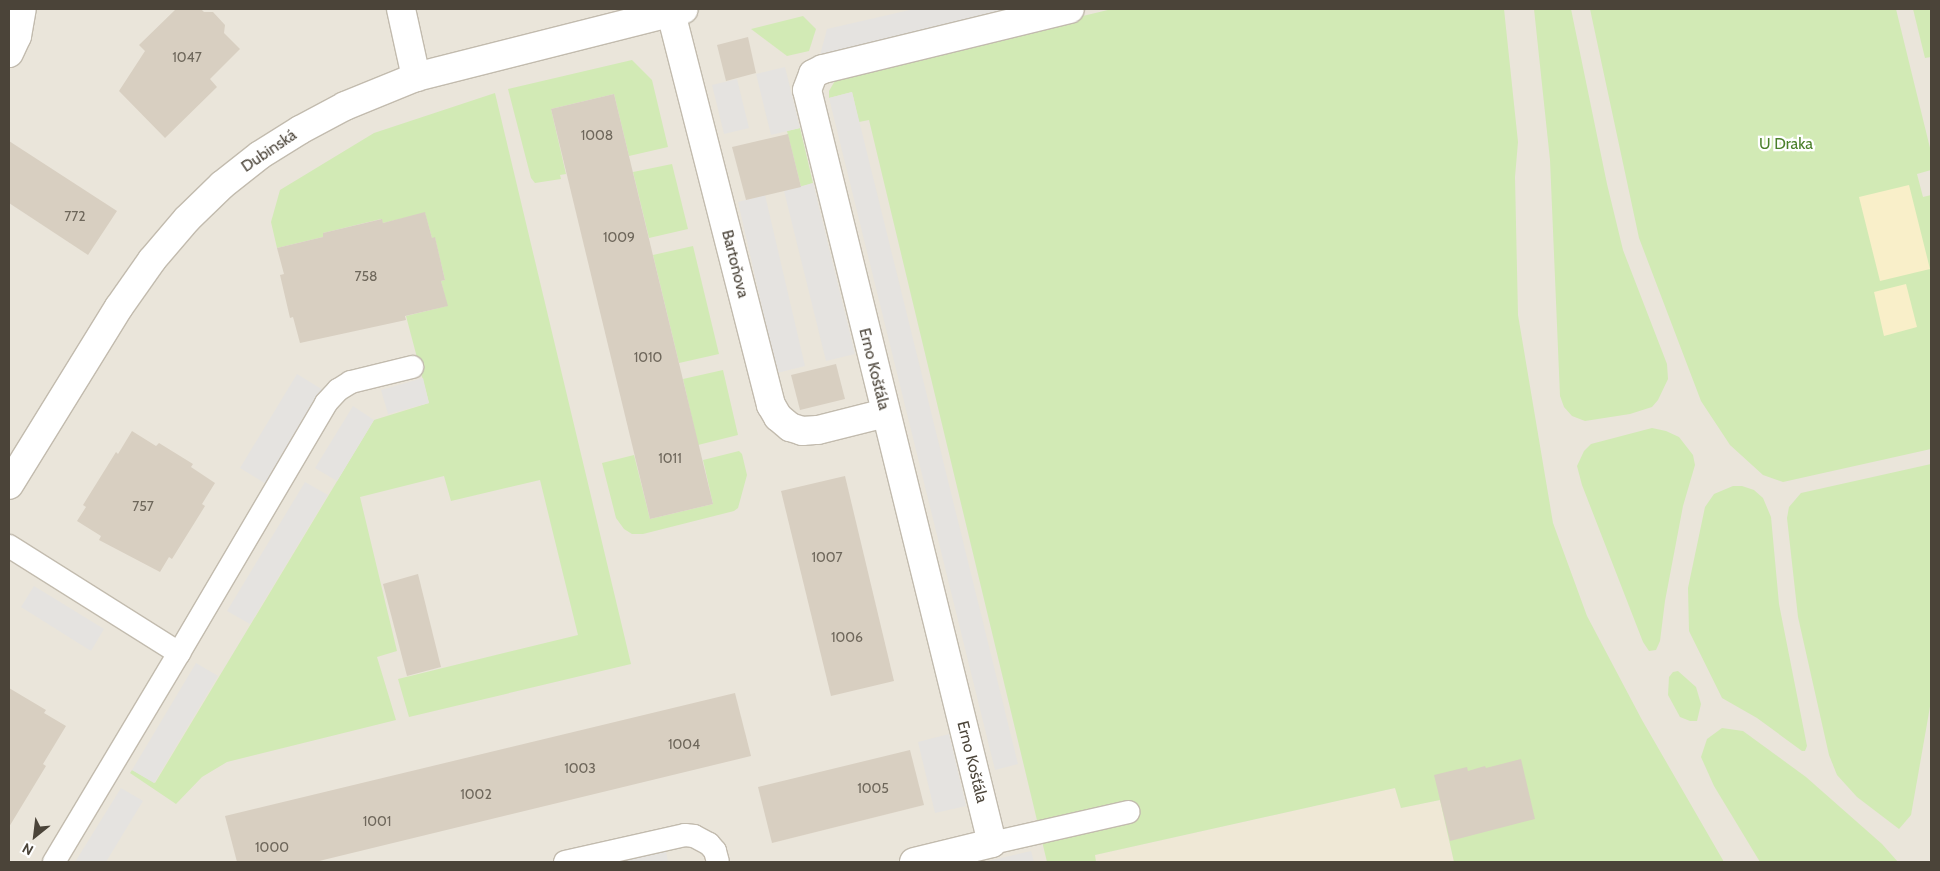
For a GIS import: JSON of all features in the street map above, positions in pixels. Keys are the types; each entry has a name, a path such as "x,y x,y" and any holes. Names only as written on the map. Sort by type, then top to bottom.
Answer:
{"street":[{"path":"9,53 17,36 22,9"},
{"path":"401,9 416,77"},
{"name":"Erno Košťála","path":"992,843 808,101 808,82 813,74 823,69 1070,9"},
{"name":"Dubinská","path":"9,485 119,307 152,260 187,219 230,179 260,155 300,130 345,106 416,77 675,10"},
{"name":"Bartoňova","path":"675,10 771,405 778,417 790,427 802,431 818,430 885,413"},
{"path":"914,862 992,843"}],"lane":[{"path":"54,862 326,403 338,390 351,382 412,367"},
{"path":"9,546 179,653"},
{"path":"992,843 1130,812"},
{"path":"566,862 685,835 694,836 709,844 718,862"}],"shaded area":[{"path":"9,9 1931,9 1931,862 9,862"},
{"path":"914,9 1024,9 819,59 827,29"},
{"path":"785,67 800,128 771,135 756,74"},
{"path":"737,79 749,128 724,134 712,85"},
{"path":"852,92 1018,764 995,770 829,98"},
{"path":"813,183 855,354 826,361 784,191"},
{"path":"765,195 805,366 777,373 738,202"},
{"path":"297,374 323,390 266,484 240,468"},
{"path":"423,378 429,403 388,414 381,390"},
{"path":"353,406 374,420 337,481 315,468"},
{"path":"305,482 328,495 250,624 227,611"},
{"path":"34,586 104,629 91,651 21,607"},
{"path":"196,663 218,676 154,783 132,770"},
{"path":"949,734 966,806 935,813 918,742"},
{"path":"121,788 143,801 106,862 75,862"},
{"path":"1395,788 1401,808 1440,800 1454,862 1096,862 1095,855"},
{"path":"666,851 668,862 614,862"},
{"path":"1031,851 1034,862 984,862"}],"green space":[{"path":"1112,9 1504,9 1518,142 1515,177 1518,315 1553,523 1587,616 1642,720 1724,862 1454,862 1440,800 1401,808 1395,788 1095,855 1096,862 1047,862 869,120 859,122 852,92 829,98 829,91 836,79 848,72"},
{"path":"1534,9 1571,9 1607,184 1623,250 1667,364 1668,379 1658,400 1652,407 1630,414 1585,421 1572,416 1564,407 1560,396 1550,160"},
{"name":"U Draka","path":"1590,9 1896,9 1931,152 1931,170 1917,174 1923,197 1931,195 1931,449 1783,482 1763,475 1730,445 1701,401 1639,238"},
{"path":"1913,9 1931,9 1931,57 1925,58"},
{"path":"803,16 816,29 809,51 787,56 751,29"},
{"path":"632,60 652,80 668,147 629,156 614,94 551,109 566,174 560,175 561,179 535,183 531,178 508,89"},
{"path":"495,93 631,664 409,717 398,679 578,635 540,480 451,501 444,476 360,497 397,651 377,657 396,720 227,762 202,777 176,804 130,773 132,770 155,783 374,420 429,403 406,316 447,306 441,281 445,280 435,238 432,238 425,213 383,223 381,219 323,233 323,237 277,248 271,222 280,190 374,133"},
{"path":"800,128 813,183 801,187 787,131"},
{"path":"672,164 688,229 649,238 633,172"},
{"path":"693,246 719,354 679,363 653,255"},
{"path":"723,370 738,435 698,445 683,379"},
{"path":"1652,428 1666,431 1679,437 1693,455 1695,465 1683,506 1665,601 1660,641 1656,650 1649,651 1643,642 1582,485 1577,466 1584,451 1591,444"},
{"path":"739,451 742,454 747,475 738,508 734,511 643,534 632,534 624,529 616,518 602,463 634,455 650,519 713,504 703,460"},
{"path":"1931,464 1931,701 1911,815 1899,829 1857,797 1837,775 1829,755 1798,617 1787,518 1789,507 1801,493"},
{"path":"1733,486 1742,486 1754,490 1763,498 1771,517 1779,604 1807,746 1805,751 1802,751 1757,718 1722,698 1689,631 1688,588 1705,507 1714,494"},
{"path":"1678,671 1696,687 1701,704 1697,721 1690,721 1680,717 1668,695 1669,677 1673,672"},
{"path":"1722,728 1743,731 1806,777 1882,844 1898,862 1760,862 1714,786 1701,757 1707,739"}],"sand":[{"path":"1909,185 1930,269 1880,281 1859,197"},
{"path":"1906,284 1917,327 1884,336 1874,292"}],"building":[{"path":"176,9 201,9 204,12 213,12 225,25 224,33 240,49 210,79 217,87 165,138 119,91 145,51 139,45"},
{"path":"748,37 756,73 726,81 717,45"},
{"path":"614,94 713,504 650,519 551,109"},
{"path":"788,134 801,187 746,200 732,147"},
{"path":"9,141 117,211 88,255 9,203"},
{"path":"425,212 432,238 435,237 445,280 441,281 448,306 405,316 406,320 300,343 293,317 290,318 280,275 284,274 277,248 323,237 323,233 382,219 383,223"},
{"path":"836,364 845,399 800,410 791,375"},
{"path":"132,431 156,446 159,443 193,464 191,467 215,483 202,504 205,506 172,559 169,557 160,572 99,540 101,536 77,521 86,507 83,505 116,452 118,454"},
{"path":"845,476 894,681 831,696 781,491"},
{"path":"418,574 441,667 407,676 383,584"},
{"path":"9,688 46,710 44,713 66,726 43,764 46,766 9,827"},
{"path":"735,693 751,756 315,862 237,862 225,816"},
{"path":"910,750 924,805 772,843 758,787"},
{"path":"1521,759 1535,819 1450,841 1434,775 1467,767 1468,771 1485,766 1486,768"}]}
